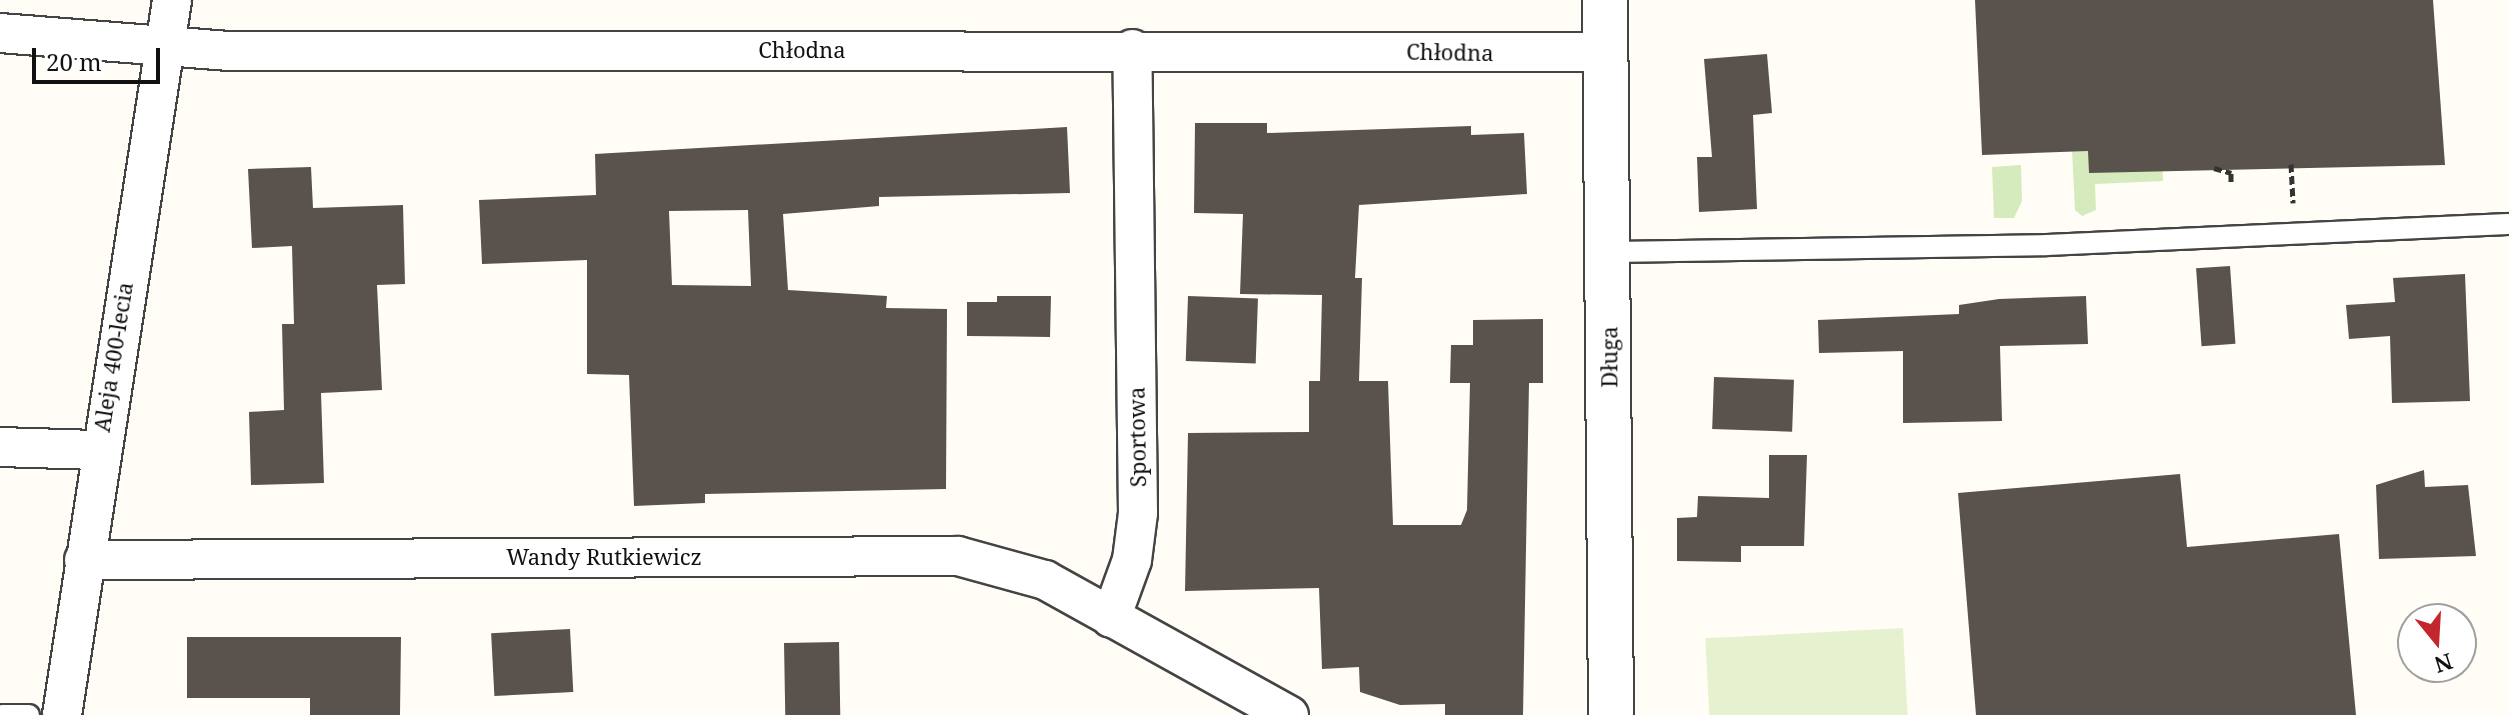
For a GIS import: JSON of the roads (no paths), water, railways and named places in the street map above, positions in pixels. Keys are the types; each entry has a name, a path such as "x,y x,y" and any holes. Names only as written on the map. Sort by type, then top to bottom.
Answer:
{"street":[{"name":"Aleja 400-lecia","path":"62,715 98,450 172,0"},
{"name":"Długa","path":"1605,0 1611,715"},
{"name":"Chłodna","path":"0,33 95,35 164,46 1605,52"},
{"name":"Sportowa","path":"1111,618 1132,560 1138,513 1132,49"},
{"path":"0,447 98,450"},
{"name":"Wandy Rutkiewicz","path":"84,560 958,556 1045,580 1111,618"},
{"path":"1111,618 1238,702 1289,715"}],"lane":[{"path":"1608,252 2062,245 2509,224"},
{"path":"2,715 29,715"}]}
